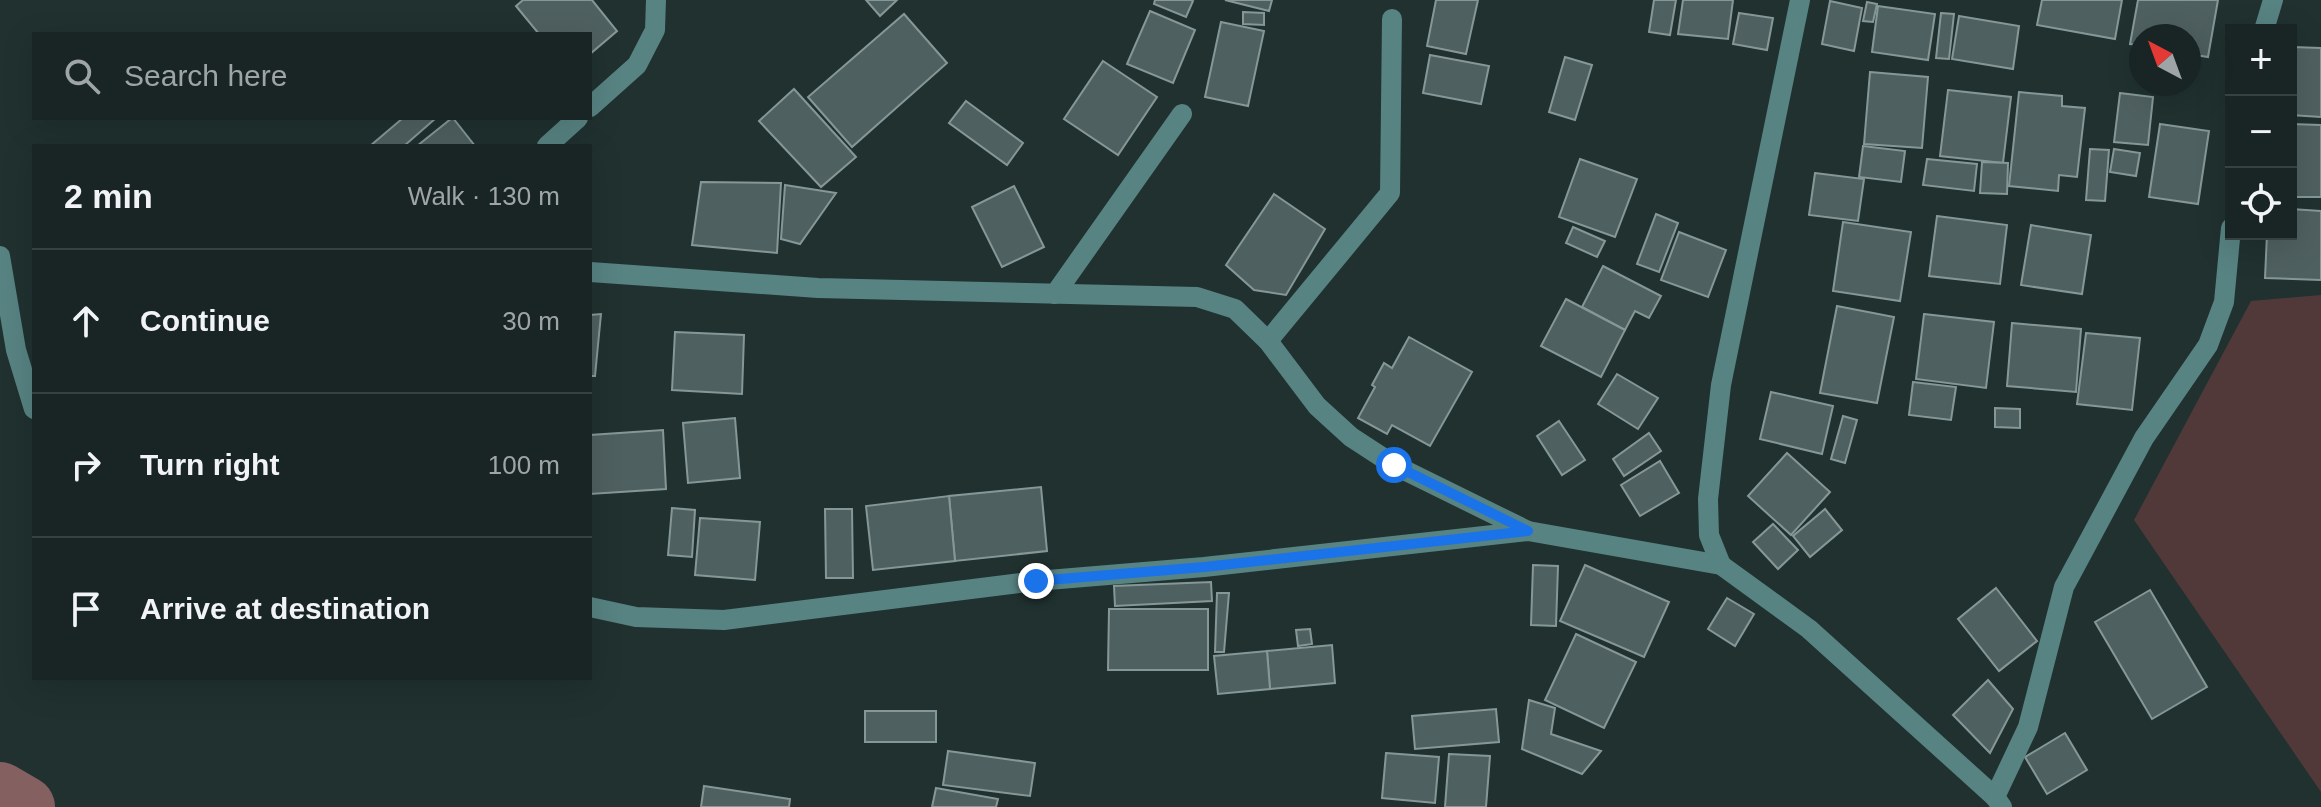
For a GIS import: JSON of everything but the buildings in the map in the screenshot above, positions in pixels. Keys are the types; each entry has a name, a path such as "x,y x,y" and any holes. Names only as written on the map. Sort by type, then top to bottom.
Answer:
{"street":[{"path":"592,105 637,65 655,30 656,0"},
{"path":"1721,565 1709,535 1708,523 1721,385 1800,0"},
{"path":"2266,24 2273,0"},
{"path":"1268,341 1390,193 1392,19"},
{"path":"1055,294 1182,114"},
{"path":"549,144 576,120"},
{"path":"592,272 818,288 1197,297 1235,309 1268,341 1317,406 1351,437 1394,465 1528,531 1721,565 1809,629 1999,802 2028,727 2064,587 2144,438 2208,345 2224,302 2230,240"},
{"path":"0,256 16,350 32,402"},
{"path":"592,607 636,617 724,620 1036,581 1204,567 1528,531"}],"shaded area":[{"path":"2321,295 2321,792 2134,520 2251,301"}],"waterway":[{"path":"0,793 24,807"}],"route":[{"path":"1036,581 1204,567 1528,531 1394,465"}]}
